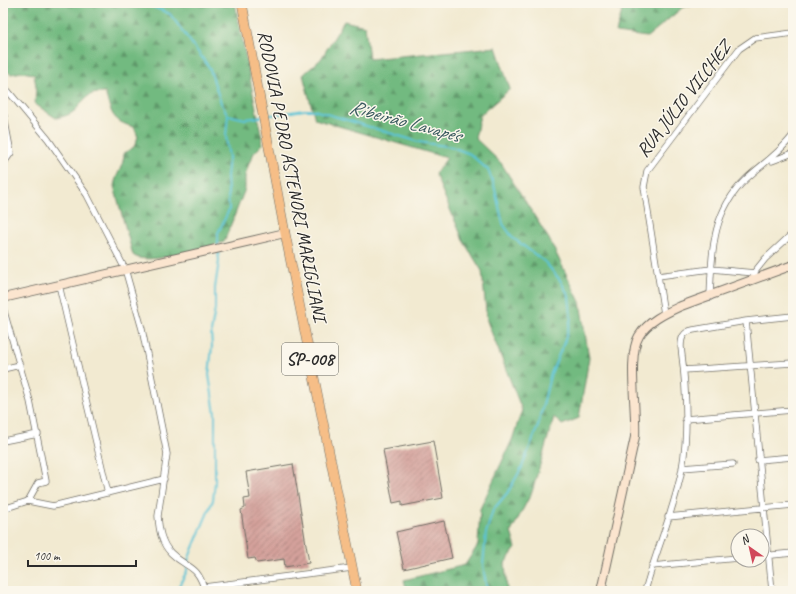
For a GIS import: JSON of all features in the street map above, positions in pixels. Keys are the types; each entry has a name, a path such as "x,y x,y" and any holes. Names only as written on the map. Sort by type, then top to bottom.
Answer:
{"main road":[{"name":"RODOVIA PEDRO ASTENORI MARIGLIANI","path":"242,3 285,233 357,591"}],"street":[{"name":"RUA JÚLIO VILCHEZ","path":"658,276 644,187 646,171 728,61 747,43 755,38 766,35 793,32"},
{"path":"3,85 48,139 87,194 125,269 142,329 165,437 167,454 158,516 159,526 166,546 170,552 192,566 198,573 205,589 352,568"},
{"path":"3,112 11,153 3,164"},
{"path":"710,297 714,238 719,220 725,208 746,180 786,145 793,135"},
{"path":"784,156 786,145"},
{"path":"768,162 793,153"},
{"path":"3,298 285,233"},
{"path":"748,282 770,254 793,233"},
{"path":"601,591 635,437 634,350 639,335 664,314 793,265"},
{"path":"664,314 658,276 711,269 755,273"},
{"path":"59,285 108,494"},
{"path":"3,308 38,434 46,481 38,483 29,500"},
{"path":"645,591 682,468 685,419 684,370 681,347 684,334 693,330 746,321 793,316"},
{"path":"746,321 764,528"},
{"path":"684,370 793,363"},
{"path":"3,369 20,365"},
{"path":"685,419 793,410"},
{"path":"3,441 38,434"},
{"path":"758,460 793,457"},
{"path":"682,468 733,464"},
{"path":"3,509 29,500 53,506 108,494 164,479"},
{"path":"668,517 793,505"},
{"path":"770,555 793,553"},
{"path":"652,566 730,559"},
{"path":"767,568 772,591"}],"green space":[{"path":"3,3 235,3 263,144 254,153 249,163 245,176 245,189 224,242 177,255 150,259 140,258 133,255 114,186 116,177 123,162 124,153 134,147 138,137 134,127 126,125 117,119 111,111 105,93 92,94 83,101 75,111 56,118 35,104 36,86 34,74 22,72 11,74 3,69"},
{"path":"598,3 697,3 682,8 647,37 616,33 622,11"},
{"path":"344,21 365,26 369,59 496,47 510,89 480,115 475,138 501,163 549,239 580,302 589,358 579,418 562,425 554,417 532,492 511,532 516,548 505,563 507,591 407,591 404,580 465,565 478,545 480,509 512,440 522,410 487,321 482,271 464,242 435,174 447,158 315,119 303,75 321,59"}],"building":[{"path":"433,441 443,498 402,506 402,501 393,503 383,450"},
{"path":"293,464 309,563 285,567 284,559 257,563 255,558 248,559 241,510 245,508 244,499 250,498 246,472"},
{"path":"444,521 452,558 404,569 396,532"}],"waterway":[{"name":"Ribeirão Lavapés","path":"144,3 170,14 209,67 221,103 228,115 245,119 261,117"},
{"name":"Ribeirão Lavapés","path":"265,116 304,110 314,110 419,142 452,147 470,154 488,170 494,185 503,224 513,238 545,262 560,280 569,296 571,318 565,340 550,376 538,426 522,467 508,492 493,510 486,533 483,565 487,591"},
{"path":"218,246 218,233 229,210 227,176 229,158 226,136 228,115"},
{"path":"176,591 187,571 187,563 213,500 215,482 215,414 209,375 212,346 211,332 215,309 215,288 219,261 218,250"}]}
